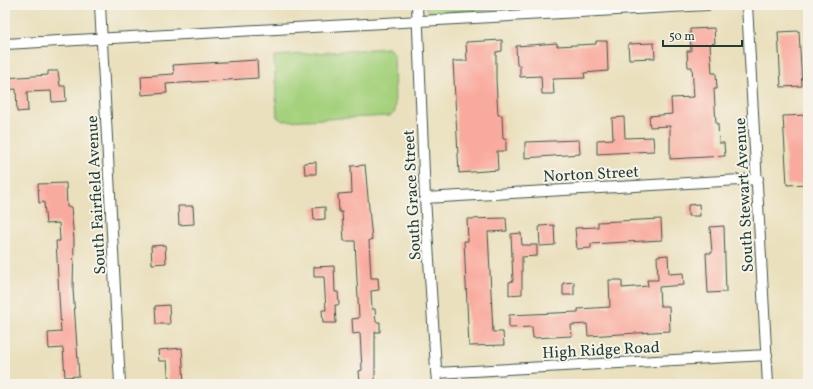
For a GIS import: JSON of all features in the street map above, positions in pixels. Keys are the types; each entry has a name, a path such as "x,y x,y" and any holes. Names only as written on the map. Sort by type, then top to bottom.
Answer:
{"street":[{"name":"South Fairfield Avenue","path":"100,5 120,384"},
{"name":"South Grace Street","path":"417,5 425,198 437,384"},
{"path":"5,44 707,5"},
{"name":"South Stewart Avenue","path":"747,5 758,179 768,384"},
{"name":"Norton Street","path":"425,198 758,179"},
{"name":"High Ridge Road","path":"436,374 767,355"}],"green space":[{"path":"424,5 584,5 429,13"},
{"path":"388,48 394,53 395,112 390,116 283,121 277,117 274,56"}],"building":[{"path":"714,28 715,43 710,44 712,73 716,73 717,89 714,89 716,124 718,124 719,143 724,143 725,156 670,159 670,126 650,127 649,116 672,114 671,98 694,97 692,67 688,67 687,51 691,51 690,29"},
{"path":"799,31 802,86 781,87 778,32"},
{"path":"502,40 502,51 496,52 496,79 498,115 502,115 503,139 506,139 506,151 497,151 498,170 459,173 453,61 467,61 466,42"},
{"path":"596,41 607,41 608,71 584,73 585,78 553,79 554,94 542,94 541,76 520,77 520,65 517,65 516,46 557,43 557,46 596,44"},
{"path":"654,43 655,58 629,59 628,44"},
{"path":"257,60 258,78 166,84 167,93 142,95 141,76 174,74 173,65"},
{"path":"48,71 58,71 60,86 65,86 66,101 52,102 51,91 27,92 28,111 17,112 16,89 5,90 5,78 48,75"},
{"path":"808,115 808,184 787,185 783,116"},
{"path":"624,117 625,138 653,137 654,151 597,154 597,140 613,139 612,118"},
{"path":"579,140 580,154 525,158 525,142"},
{"path":"316,162 316,174 305,174 304,163"},
{"path":"365,165 372,240 369,240 371,278 378,278 379,290 371,291 372,309 375,309 376,322 380,322 380,332 375,332 375,384 360,384 359,371 362,370 360,333 353,334 352,319 359,318 355,241 344,241 342,212 339,212 338,194 352,193 351,166"},
{"path":"66,183 67,207 71,207 74,240 73,289 79,376 65,377 63,348 49,349 48,333 61,332 56,241 60,241 59,223 46,224 44,202 39,203 38,184"},
{"path":"699,204 700,216 688,216 688,205"},
{"path":"178,206 193,206 194,224 179,225"},
{"path":"325,207 325,219 314,220 313,208"},
{"path":"506,218 507,231 488,232 493,332 503,332 504,345 469,346 464,241 468,241 467,219"},
{"path":"661,219 662,240 591,244 591,248 577,249 575,228 598,227 598,222"},
{"path":"554,225 555,245 540,246 539,226"},
{"path":"724,226 726,292 708,293 706,253 712,253 710,227"},
{"path":"521,233 522,245 537,245 537,256 522,257 522,294 509,295 509,282 513,281 511,234"},
{"path":"165,245 166,263 152,264 151,246"},
{"path":"668,255 669,274 683,273 684,285 659,287 660,306 669,306 670,331 588,336 587,324 571,325 572,336 533,338 532,327 509,328 509,315 578,312 578,309 610,307 609,280 622,280 622,288 648,286 647,280 658,280 657,256"},
{"path":"334,266 335,292 338,292 339,305 335,305 336,323 323,323 322,310 326,310 324,277 314,277 314,267"},
{"path":"574,282 574,295 563,295 563,283"},
{"path":"169,305 170,324 156,324 155,306"},
{"path":"182,348 184,384 169,384 167,361 159,361 158,350"}]}
